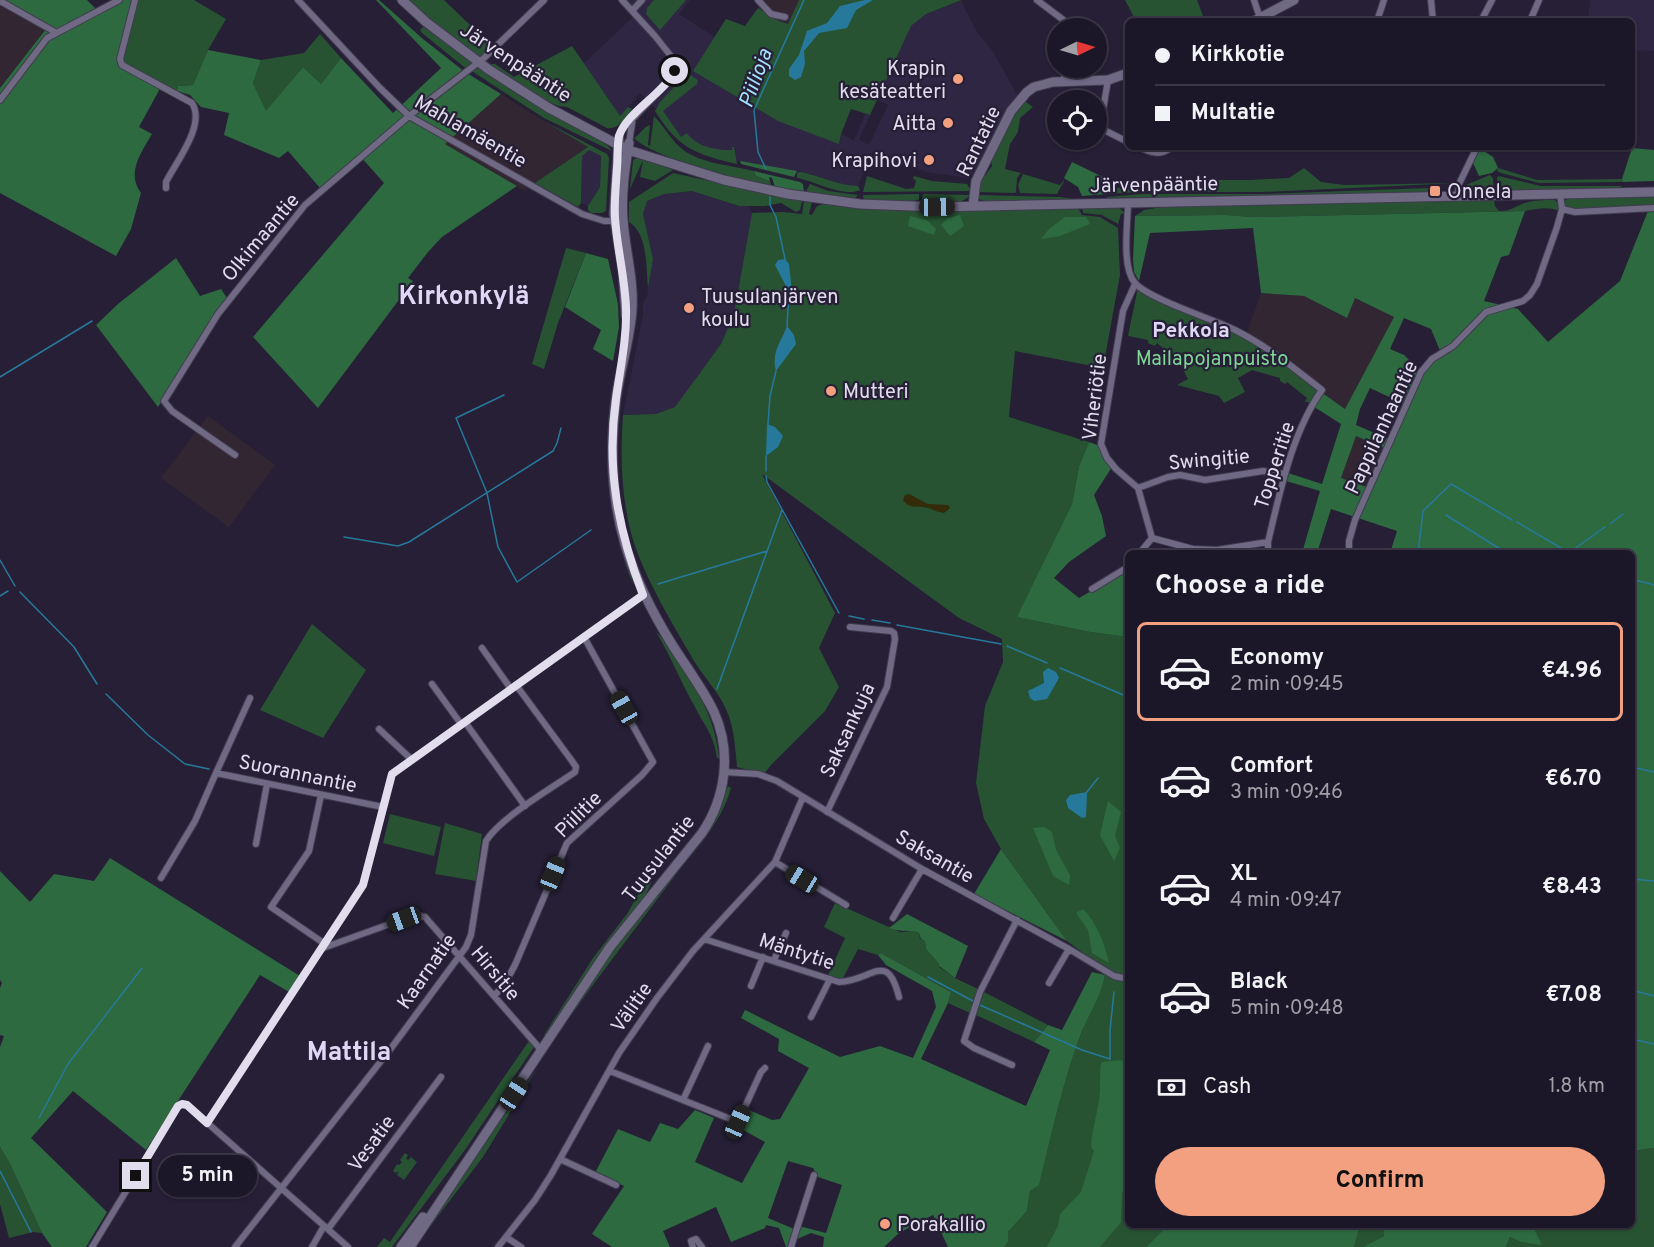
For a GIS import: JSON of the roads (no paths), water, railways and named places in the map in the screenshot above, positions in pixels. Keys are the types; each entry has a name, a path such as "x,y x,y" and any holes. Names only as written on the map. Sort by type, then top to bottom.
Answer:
{"main road":[{"name":"Järvenpääntie","path":"402,0 426,22 479,62 549,108 618,142 724,180 808,197 888,206 973,206 1654,192"},
{"path":"1259,18 1294,0"},
{"name":"Rantatie","path":"973,206 976,181 1015,105 1034,87 1064,81 1108,80 1125,75"},
{"name":"Tuusulantie","path":"410,1247 610,947 709,823 721,794 724,772 723,742 715,714 643,595 625,544 615,490 613,437 616,399 628,344 632,295 619,218 618,142"},
{"name":"Tuusulantie","path":"619,218 629,146"},
{"name":"Tuusulantie","path":"401,1247 464,1166"}],"street":[{"path":"0,100 47,38 119,0"},
{"path":"135,0 120,59 122,65 192,103 196,109 196,118 189,142 166,182 166,188"},
{"name":"Mahlamäentie","path":"298,0 409,116 582,214 593,218 619,218"},
{"name":"Olkimaantie","path":"235,455 172,411 164,401 218,314 305,205 409,116 479,62 544,0"},
{"path":"618,142 622,130 665,86 678,65 622,0"},
{"path":"632,11 642,0"},
{"path":"758,0 771,14 785,17"},
{"path":"1037,0 1061,18"},
{"path":"1254,0 1257,18"},
{"path":"1378,18 1384,0"},
{"path":"1431,0 1432,18"},
{"path":"1483,18 1492,0"},
{"path":"1531,18 1539,0"},
{"path":"0,1 55,32"},
{"path":"1106,90 1108,80"},
{"path":"629,146 633,117"},
{"path":"1107,134 1125,141"},
{"path":"1148,150 1158,153 1168,150"},
{"path":"1458,196 1459,184 1476,150"},
{"name":"Pappilanhaantie","path":"1349,550 1355,520 1421,372 1432,359 1453,346 1486,312 1523,301 1530,295 1537,284 1562,209 1560,194"},
{"path":"1128,202 1127,263 1136,284"},
{"path":"1562,209 1575,212 1654,208"},
{"name":"Topperitie","path":"1136,284 1150,293 1242,334 1275,353 1322,390 1311,408 1284,474 1268,550"},
{"name":"Viheriötie","path":"1136,284 1123,311 1101,444 1107,458 1116,469 1138,488"},
{"name":"Swingitie","path":"1138,488 1180,475 1205,480 1263,471 1276,471 1284,474"},
{"path":"1138,488 1152,538"},
{"path":"1152,538 1193,549 1217,550 1268,542"},
{"path":"1142,550 1152,538"},
{"path":"1092,589 1125,569"},
{"path":"207,1123 363,885 392,774 643,595"},
{"name":"Saksankuja","path":"827,812 887,687 895,639 891,630 850,627"},
{"name":"Piilitie","path":"494,996 516,965 567,843 642,775 653,762 584,637"},
{"path":"482,648 514,687"},
{"path":"432,684 525,806"},
{"name":"Kaarnatie","path":"235,1247 460,957 471,935 486,841 490,834 525,806 575,772 576,767 572,761 514,687"},
{"path":"216,773 250,698"},
{"path":"380,729 411,759"},
{"name":"Saksantie","path":"724,772 766,776 922,869 1114,976 1125,978"},
{"name":"Suorannantie","path":"161,878 195,822 216,773 383,807"},
{"path":"256,844 267,784"},
{"path":"321,795 309,851 272,907 324,946"},
{"name":"Välitie","path":"498,1247 536,1200 610,1071 657,998 704,939 774,862 803,797"},
{"path":"774,862 846,905"},
{"path":"893,918 922,869"},
{"name":"Hirsitie","path":"324,946 415,915 421,915 430,921 542,1051"},
{"path":"1012,1065 964,1041 980,992 1017,920"},
{"path":"774,960 786,933"},
{"name":"Mäntytie","path":"704,939 839,982 848,982 881,970 888,972 892,975 899,997"},
{"path":"1048,983 1069,949"},
{"path":"751,986 763,957"},
{"path":"811,1017 830,979"},
{"path":"683,1100 708,1046"},
{"path":"610,1071 741,1123 761,1072 765,1068"},
{"name":"Vesatie","path":"312,1247 441,1077"},
{"path":"92,1247 178,1106 182,1104 187,1105 348,1247"},
{"path":"560,1159 616,1185"},
{"path":"791,1247 814,1175"},
{"path":"506,1237 521,1247"},
{"path":"693,1247 692,1241 696,1239 702,1247"}],"water":[{"path":"873,0 856,10 847,28 819,33 804,51 805,64 801,77 795,80 789,76 789,69 799,55 807,31 827,23 840,6"},
{"path":"785,259 789,264 792,292 789,292 775,265 778,260"},
{"path":"787,326 794,335 796,344 776,371 777,348"},
{"path":"767,424 775,427 783,436 778,447 766,456"},
{"path":"1048,668 1056,672 1059,678 1047,699 1034,701 1030,698 1028,691 1044,683 1043,672"},
{"path":"1087,792 1086,817 1082,818 1068,808 1066,800 1070,795"}],"waterway":[{"name":"Piilioja","path":"766,169 758,152 754,110 804,0"},
{"path":"770,197 770,205 776,217 785,259"},
{"path":"787,326 789,292"},
{"path":"0,377 92,321"},
{"path":"768,424 770,396 776,371"},
{"path":"504,395 456,418 487,493 498,547 517,582 591,530"},
{"path":"344,537 398,546 409,542 553,451 561,428"},
{"path":"766,456 766,471"},
{"path":"766,476 767,482 839,613"},
{"path":"1418,550 1423,511 1451,484 1512,520"},
{"path":"717,689 782,510"},
{"path":"1610,524 1623,514"},
{"path":"1446,515 1502,550"},
{"path":"1517,522 1564,550"},
{"path":"1573,550 1605,527"},
{"path":"658,584 767,551"},
{"path":"0,560 15,586"},
{"path":"1635,580 1654,585"},
{"path":"0,596 8,591"},
{"path":"20,592 74,647 97,684"},
{"path":"849,616 864,619"},
{"path":"872,620 890,623"},
{"path":"897,625 1001,644"},
{"path":"1007,646 1047,663"},
{"path":"1060,668 1125,696"},
{"path":"106,694 148,735 185,764 209,769"},
{"path":"1635,768 1654,772"},
{"path":"1087,792 1098,778"},
{"path":"1635,879 1654,881"},
{"path":"39,1118 68,1064 142,968"},
{"path":"928,977 973,1001"},
{"path":"1635,991 1654,996"},
{"path":"980,1005 1082,1050 1110,1059 1114,992"},
{"path":"1635,1040 1654,1044"},
{"path":"0,1171 31,1232"}],"place":[{"name":"Krapin kesäteatteri","path":"958,79"},
{"name":"Aitta","path":"948,123"},
{"name":"Krapihovi","path":"929,160"},
{"name":"Onnela","path":"1435,191"},
{"name":"Tuusulanjärven koulu","path":"689,308"},
{"name":"Mutteri","path":"831,391"},
{"name":"Porakallio","path":"885,1224"}],"district":[{"name":"Kirkonkylä","path":"464,295"},
{"name":"Pekkola","path":"1191,330"},
{"name":"Mattila","path":"349,1051"}],"park label":[{"name":"Mailapojanpuisto","path":"1212,358"}]}
